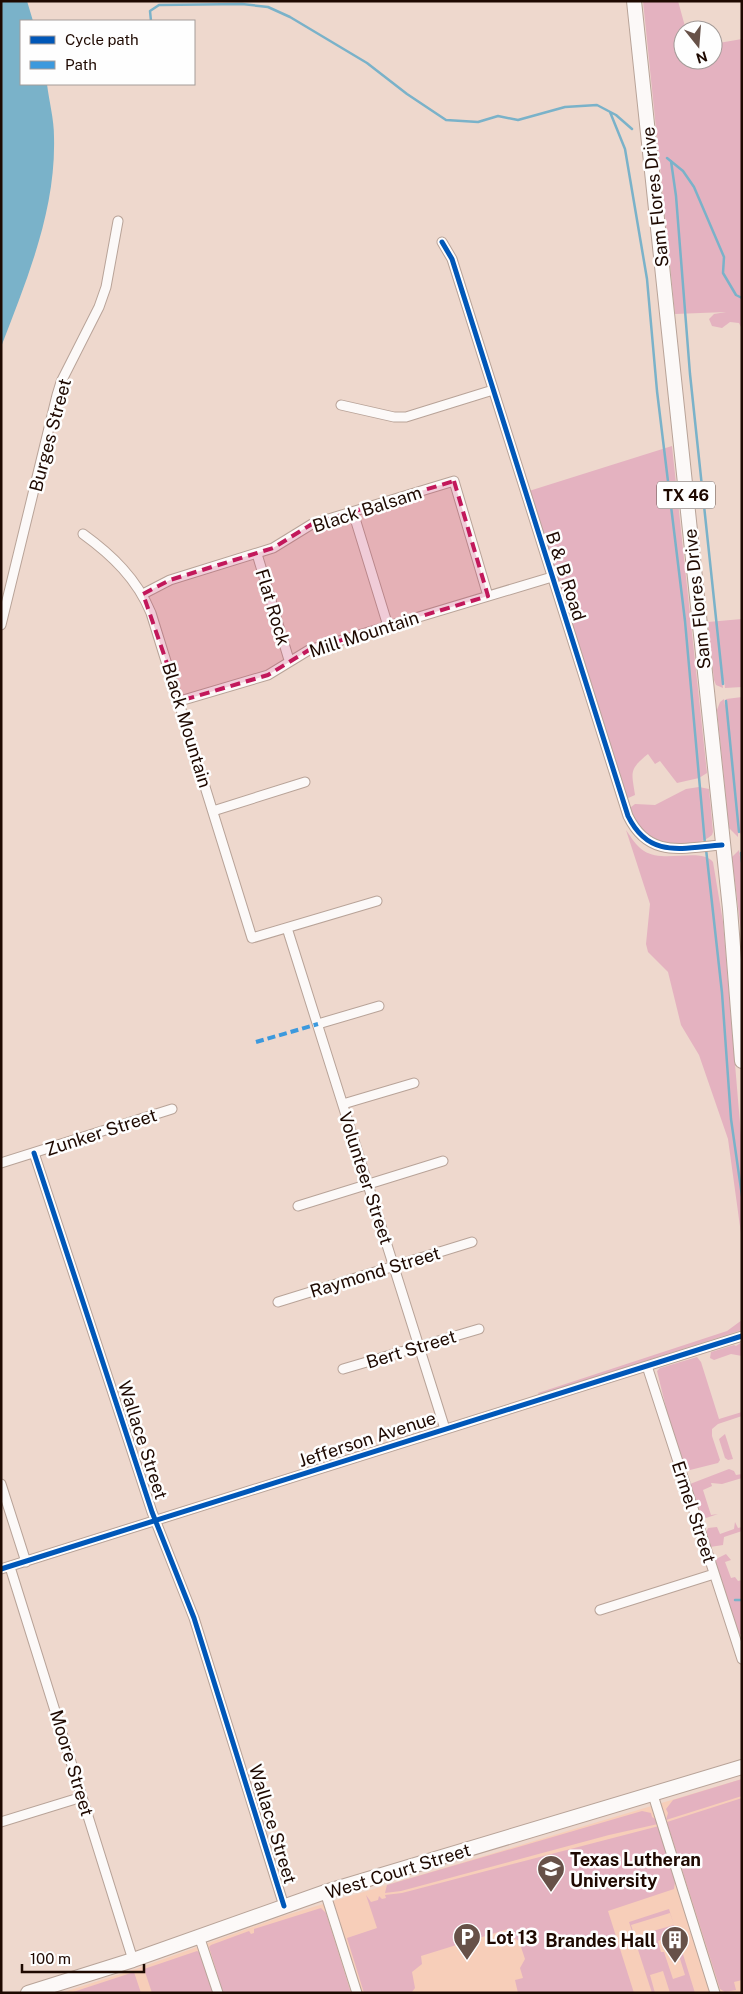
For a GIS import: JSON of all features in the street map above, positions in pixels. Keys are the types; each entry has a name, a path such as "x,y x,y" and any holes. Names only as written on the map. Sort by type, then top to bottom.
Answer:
{"main road":[{"name":"Sam Flores Drive","path":"634,1 737,989 742,1061"},
{"name":"Sam Flores Drive","path":"737,989 742,1012"},
{"name":"West Court Street","path":"28,1993 133,1960 325,1892 652,1795 742,1766"}],"street":[{"name":"Burges Street","path":"1,625 57,395 61,382 102,300 118,221"},
{"name":"B & B Road","path":"442,242 452,259 552,577 633,825 645,840 662,848 722,845"},
{"path":"341,405 394,417 406,417 493,390"},
{"name":"Black Balsam","path":"143,594 170,580 273,548 312,524 454,482 488,596"},
{"path":"353,512 388,626"},
{"name":"Black Mountain","path":"83,534 106,550 143,594 158,632 180,701 252,938 287,928"},
{"name":"Flat Rock","path":"257,554 289,660"},
{"name":"Mill Mountain","path":"180,701 268,675 289,660 309,650 552,577"},
{"path":"213,810 305,782"},
{"path":"287,928 377,901"},
{"name":"Volunteer Street","path":"287,928 445,1429"},
{"path":"318,1024 379,1006"},
{"path":"343,1104 414,1083"},
{"name":"Zunker Street","path":"1,1163 172,1109"},
{"name":"Wallace Street","path":"34,1153 156,1520 194,1618 284,1906"},
{"path":"298,1206 442,1161"},
{"name":"Raymond Street","path":"278,1302 472,1242"},
{"name":"Bert Street","path":"343,1369 419,1345 479,1329"},
{"name":"Jefferson Avenue","path":"6,1568 742,1336"},
{"name":"Ermel Street","path":"647,1366 742,1658"},
{"path":"1,1484 26,1562"},
{"name":"Moore Street","path":"6,1568 82,1797 133,1960"},
{"path":"600,1610 714,1574"},
{"path":"652,1795 714,1993"},
{"path":"1,1822 82,1797"},
{"path":"325,1892 357,1993"},
{"path":"199,1936 218,1993"}],"highlighted area":[{"path":"454,481 488,596 309,650 268,675 180,701 143,594 170,580 273,548 312,524"}],"shaded area":[{"path":"643,1 678,1 683,20 673,20 673,70 723,70 723,42 742,39 742,329 739,323 730,322 722,328 712,326 709,319 714,314 726,312 675,314"},
{"path":"672,446 707,773 699,778 677,783 660,761 655,764 648,754 634,768 633,782 635,795 626,799 529,491"},
{"path":"742,619 742,687 725,688 724,680 722,680 723,688 716,685 714,680 708,622"},
{"path":"742,697 742,837 738,828 738,837 729,828 717,710 720,702 724,699 725,705 727,705 726,699"},
{"path":"699,787 709,789 713,832 712,835 702,841 690,844 663,842 651,837 640,829 634,819 631,807 635,804 655,805 686,789"},
{"path":"626,830 639,847 652,855 700,856 713,862 723,922 742,1147 742,1241 728,1139 699,1055 681,1025 668,972 648,952 646,944 650,904"},
{"path":"739,850 740,857 742,857 742,939 732,857"},
{"path":"742,1320 742,1330 539,1395 538,1393 727,1331"},
{"path":"742,1342 742,1356 731,1354 714,1360 710,1358 711,1352 736,1346"},
{"path":"697,1357 701,1362 719,1419 742,1412 742,1416 718,1424 712,1429 712,1436 720,1460 718,1463 686,1471 669,1420 657,1371 660,1368"},
{"path":"725,1434 733,1459 728,1460 725,1458 719,1439"},
{"path":"729,1469 734,1471 736,1475 742,1474 742,1478 722,1484 711,1483 712,1486 703,1490 711,1515 718,1514 703,1519 690,1484"},
{"path":"735,1522 738,1528 742,1527 742,1531 724,1537 723,1545 710,1547 706,1533 708,1528 717,1527 720,1534 734,1529"},
{"path":"726,1554 731,1560 725,1562 731,1578 735,1577 738,1581 742,1580 742,1635 738,1633 714,1560"},
{"name":"Texas Lutheran University","path":"742,1779 742,1993 61,1993 136,1969 283,1916"},
{"path":"742,1779 742,1796 666,1820 668,1813 666,1809 673,1800"},
{"path":"742,1798 742,1980 734,1982 736,1990 725,1992 720,1989 667,1822"},
{"path":"642,1811 651,1813 658,1824 609,1835 401,1891 385,1893 387,1885"},
{"path":"659,1826 675,1882 674,1889 608,1911 634,1993 518,1993 515,1980 523,1978 520,1968 525,1959 519,1941 510,1936 508,1929 421,1956 422,1964 412,1972 415,1988 412,1992 364,1993 347,1938 377,1928 366,1895 371,1902 378,1900 379,1896 382,1899 386,1898 385,1895 402,1893"},
{"path":"321,1908 326,1913 351,1993 223,1993 209,1947 211,1945 249,1931 251,1934 254,1933 254,1929"},
{"path":"669,1909 673,1923 670,1913 631,1925 636,1940 647,1937 646,1933 674,1925 695,1993 670,1993 663,1971 650,1975 655,1993 652,1993 629,1922","holes":["673,1936 685,1975 673,1979 664,1952 661,1952 658,1941"]},
{"path":"197,1951 199,1952 213,1993 152,1993 144,1969"},
{"path":"134,1972 141,1993 70,1993"}],"water":[{"path":"1,1 27,1 33,20 20,20 20,85 47,85 54,137 53,164 45,218 38,244 21,296 1,347"}],"waterway":[{"path":"151,20 150,11 159,5 242,4 268,7 290,17 367,63 407,94 446,120 478,122 498,116 518,120 565,107 597,105 616,115 632,129"},
{"path":"610,112 625,149 647,279 657,391 685,621 705,844"},
{"path":"667,158 683,171 694,187 724,257 723,273 736,295 742,298"},
{"path":"671,161 676,196 690,374 723,684"},
{"path":"726,701 739,832"},
{"path":"706,849 722,993 731,1119 742,1196"},
{"path":"741,853 742,862"},
{"path":"735,1600 742,1600"}],"marked path":[{"path":"256,1042 318,1024"}],"cycle path":[{"path":"442,242 452,259 628,816 636,830 656,845 668,848 722,845"},
{"path":"34,1153 152,1512 194,1618 284,1906"},
{"path":"1,1569 742,1336"}],"place":[{"name":"Texas Lutheran University","path":"551,1893"},
{"name":"Lot 13","path":"467,1961"},
{"name":"Brandes Hall","path":"675,1964"}]}
